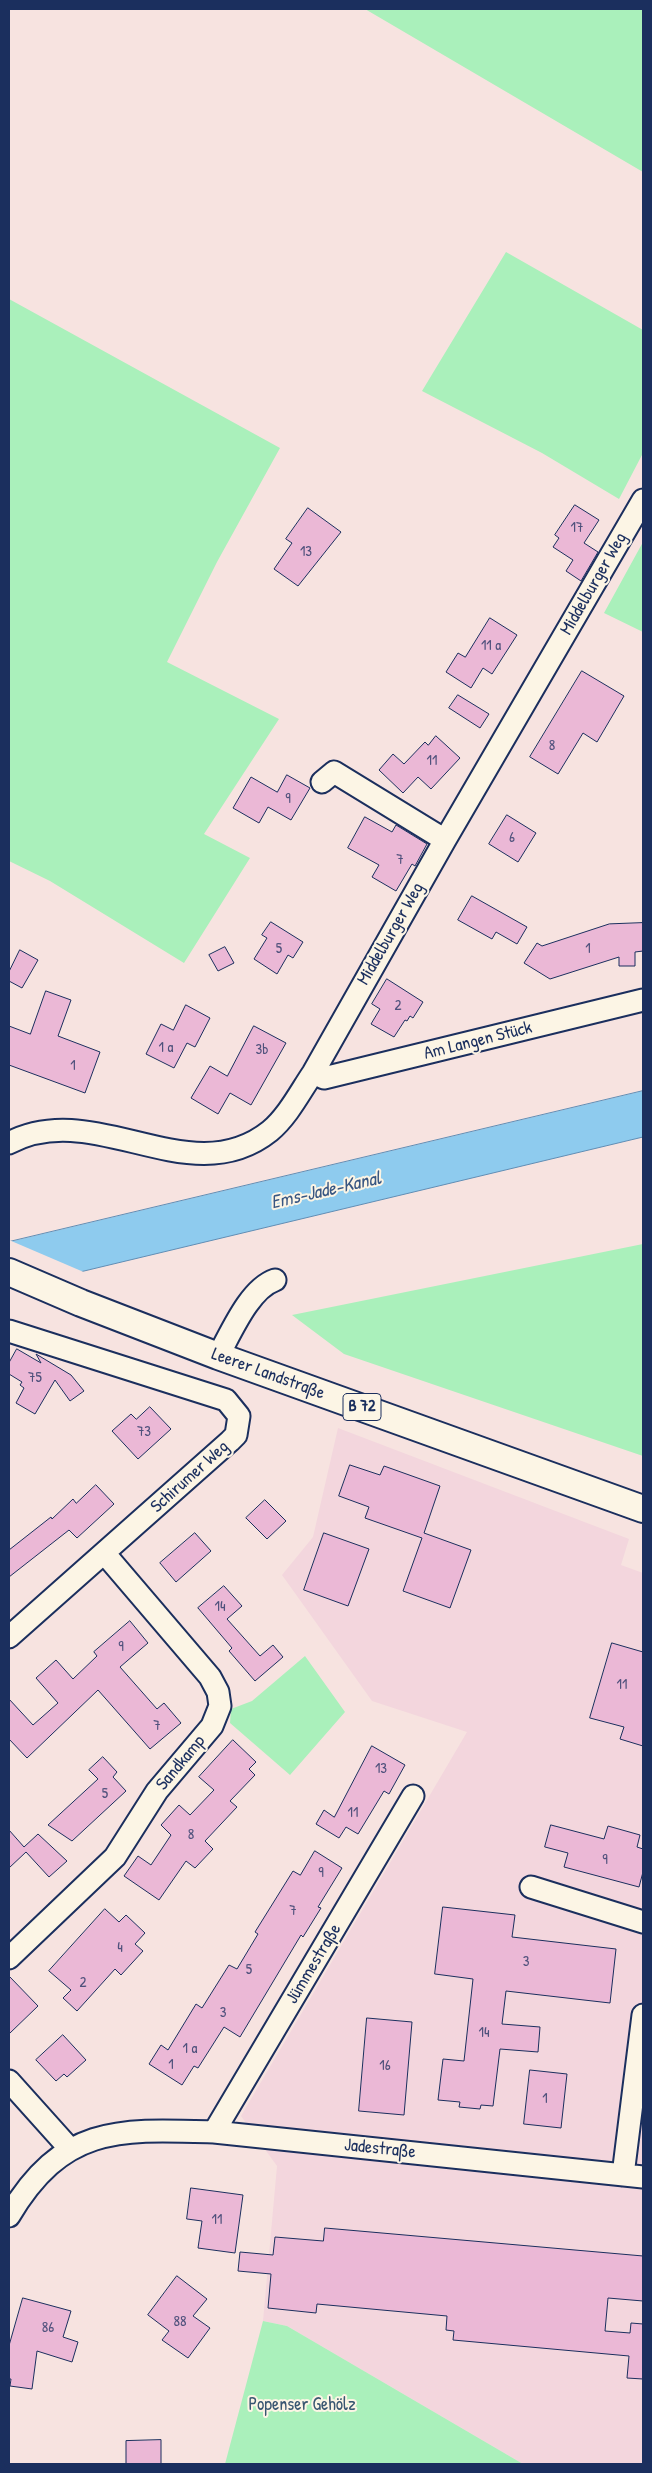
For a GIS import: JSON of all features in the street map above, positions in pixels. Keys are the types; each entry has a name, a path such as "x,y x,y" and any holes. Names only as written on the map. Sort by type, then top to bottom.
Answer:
{"main road":[{"name":"Leerer Landstraße","path":"9,1272 81,1303 218,1356 643,1509"}],"street":[{"name":"Middelburger Weg","path":"9,1143 42,1132 68,1128 110,1135 200,1155 227,1152 250,1143 270,1131 291,1106 313,1073 445,840 643,500"},
{"path":"322,782 334,772 445,840"},
{"name":"Am Langen Stück","path":"313,1073 324,1078 643,1000"},
{"path":"218,1356 252,1296 267,1283 275,1280"},
{"name":"Schirumer Weg","path":"9,1331 226,1400 239,1416 236,1435 230,1441 105,1554 9,1637"},
{"name":"Sandkamp","path":"9,1958 115,1857 157,1791 212,1726 220,1706 218,1692 210,1677 105,1554"},
{"name":"Jümmestraße","path":"214,2132 413,1796"},
{"path":"531,1887 643,1922"},
{"path":"633,2176 643,2015"},
{"path":"9,2081 70,2149"},
{"name":"Jadestraße","path":"9,2216 21,2195 44,2169 70,2149 94,2138 116,2133 156,2130 214,2132 633,2176"}],"shaded area":[{"path":"338,1428 629,1539 621,1565 643,1573 643,2464 523,2464 287,2326 263,2321 277,2166 241,2116 467,1732 372,1701 282,1575 313,1537"}],"green space":[{"path":"365,9 643,9 643,172"},
{"path":"506,252 643,330 643,453 619,499 542,453 422,391"},
{"path":"9,299 280,448 217,562 167,662 279,719 204,834 250,858 184,963 50,881 9,861"},
{"path":"643,542 643,632 604,613"},
{"path":"643,1244 643,1456 344,1354 292,1315"},
{"path":"305,1656 345,1712 290,1775 230,1723 231,1709 252,1701"},
{"name":"Popenser Gehölz","path":"263,2321 287,2326 523,2464 225,2464"}],"water":[{"name":"Ems-Jade-Kanal","path":"643,1091 643,1137 9,1289 9,1242"}],"pier":[{"path":"9,1240 86,1273 9,1291"}],"building":[{"path":"575,505 599,520 584,543 598,552 581,581 566,571 573,560 553,547 559,538 555,535"},
{"path":"308,508 341,532 298,586 274,569 292,543 286,539"},
{"path":"490,618 517,635 492,674 483,668 471,688 446,672 458,653 465,657"},
{"path":"582,671 624,696 597,742 583,733 558,774 530,757"},
{"path":"458,695 489,714 480,728 449,708"},
{"path":"436,736 460,758 431,789 418,777 403,793 379,770 393,754 404,764 425,742 428,745"},
{"path":"287,775 310,788 291,820 268,807 259,823 233,808 251,777 277,792"},
{"path":"507,815 536,833 518,862 489,844"},
{"path":"365,817 392,832 396,825 427,844 415,866 412,864 396,891 372,877 379,865 348,848"},
{"path":"472,896 527,927 517,944 496,932 492,939 458,920"},
{"path":"271,922 303,942 293,958 288,955 277,974 254,959 267,938 262,935"},
{"path":"643,923 643,951 635,952 635,966 619,966 619,957 550,979 524,963 537,943 542,946 609,924"},
{"path":"225,947 234,963 218,971 209,955"},
{"path":"20,950 38,960 22,988 9,981 9,972"},
{"path":"387,979 423,1002 413,1018 410,1016 407,1021 405,1020 394,1037 371,1024 380,1009 372,1004"},
{"path":"46,991 71,1000 58,1036 100,1052 85,1093 9,1065 9,1026 30,1034"},
{"path":"186,1005 210,1018 195,1047 187,1043 174,1068 146,1054 161,1024 173,1030"},
{"path":"254,1026 286,1043 251,1105 230,1093 218,1114 191,1098 210,1066 227,1076"},
{"path":"17,1349 41,1363 36,1354 71,1375 84,1391 70,1401 55,1380 35,1414 16,1403 24,1388 20,1385 22,1382 9,1374 9,1363"},
{"path":"150,1407 171,1429 138,1459 112,1431 131,1414 136,1419"},
{"path":"350,1465 380,1475 384,1466 440,1486 424,1533 471,1550 450,1608 403,1591 422,1538 365,1518 369,1507 339,1496"},
{"path":"96,1485 114,1504 77,1538 69,1530 9,1577 9,1550 51,1517 52,1519 73,1499 76,1503"},
{"path":"265,1500 286,1521 267,1539 246,1518"},
{"path":"195,1533 211,1551 176,1582 160,1563"},
{"path":"324,1533 369,1549 348,1606 304,1590"},
{"path":"224,1586 242,1606 227,1619 260,1656 273,1645 283,1657 255,1681 229,1651 232,1648 198,1608"},
{"path":"130,1621 148,1643 120,1667 157,1709 164,1703 181,1723 150,1749 98,1690 27,1758 9,1739 9,1699 33,1725 58,1703 36,1678 56,1660 73,1679 97,1656 94,1652"},
{"path":"612,1643 643,1652 643,1746 620,1739 624,1727 590,1718"},
{"path":"233,1740 256,1762 249,1769 255,1775 230,1801 237,1807 205,1841 213,1849 195,1868 186,1861 159,1900 124,1876 138,1856 151,1865 171,1835 161,1825 179,1805 190,1815 214,1790 199,1777"},
{"path":"372,1746 405,1765 389,1794 384,1791 358,1834 346,1827 339,1838 316,1824 324,1810 334,1817"},
{"path":"103,1757 117,1772 113,1777 126,1791 72,1841 48,1825 98,1779 89,1770"},
{"path":"551,1825 604,1839 608,1826 640,1835 637,1847 643,1849 643,1872 639,1887 564,1867 568,1853 545,1847"},
{"path":"9,1830 24,1847 38,1834 67,1861 49,1877 26,1852 9,1868"},
{"path":"315,1851 342,1868 318,1907 321,1908 303,1937 301,1935 240,2037 224,2027 198,2068 194,2066 182,2085 149,2064 161,2045 168,2050 196,2004 202,2008 229,1965 237,1969 258,1934 255,1932 293,1871 300,1875"},
{"path":"443,1907 515,1915 512,1937 616,1949 610,2003 506,1991 502,2024 540,2027 538,2052 500,2049 493,2106 481,2105 480,2109 459,2107 460,2102 438,2100 443,2059 464,2061 473,1979 435,1974"},
{"path":"105,1909 119,1922 126,1915 145,1933 135,1944 143,1951 121,1975 115,1969 77,2011 63,1998 71,1990 49,1971"},
{"path":"9,1976 38,2006 9,2034"},
{"path":"367,2018 412,2022 404,2115 359,2111"},
{"path":"63,2035 86,2060 67,2077 64,2074 56,2081 36,2060"},
{"path":"530,2070 567,2074 561,2128 524,2124"},
{"path":"191,2188 243,2195 235,2253 198,2248 202,2221 187,2219"},
{"path":"325,2228 643,2256 643,2301 608,2298 605,2331 630,2333 631,2323 643,2324 643,2379 627,2378 629,2356 453,2340 454,2331 446,2330 447,2316 317,2304 316,2313 268,2308 271,2274 238,2271 240,2252 273,2255 275,2237 323,2241"},
{"path":"177,2276 207,2299 193,2316 210,2328 188,2358 162,2340 169,2331 148,2315"},
{"path":"23,2298 71,2311 63,2337 78,2342 72,2362 37,2351 32,2389 10,2386 11,2379 9,2379 9,2346"},
{"path":"161,2440 161,2464 126,2464 126,2441"}]}
